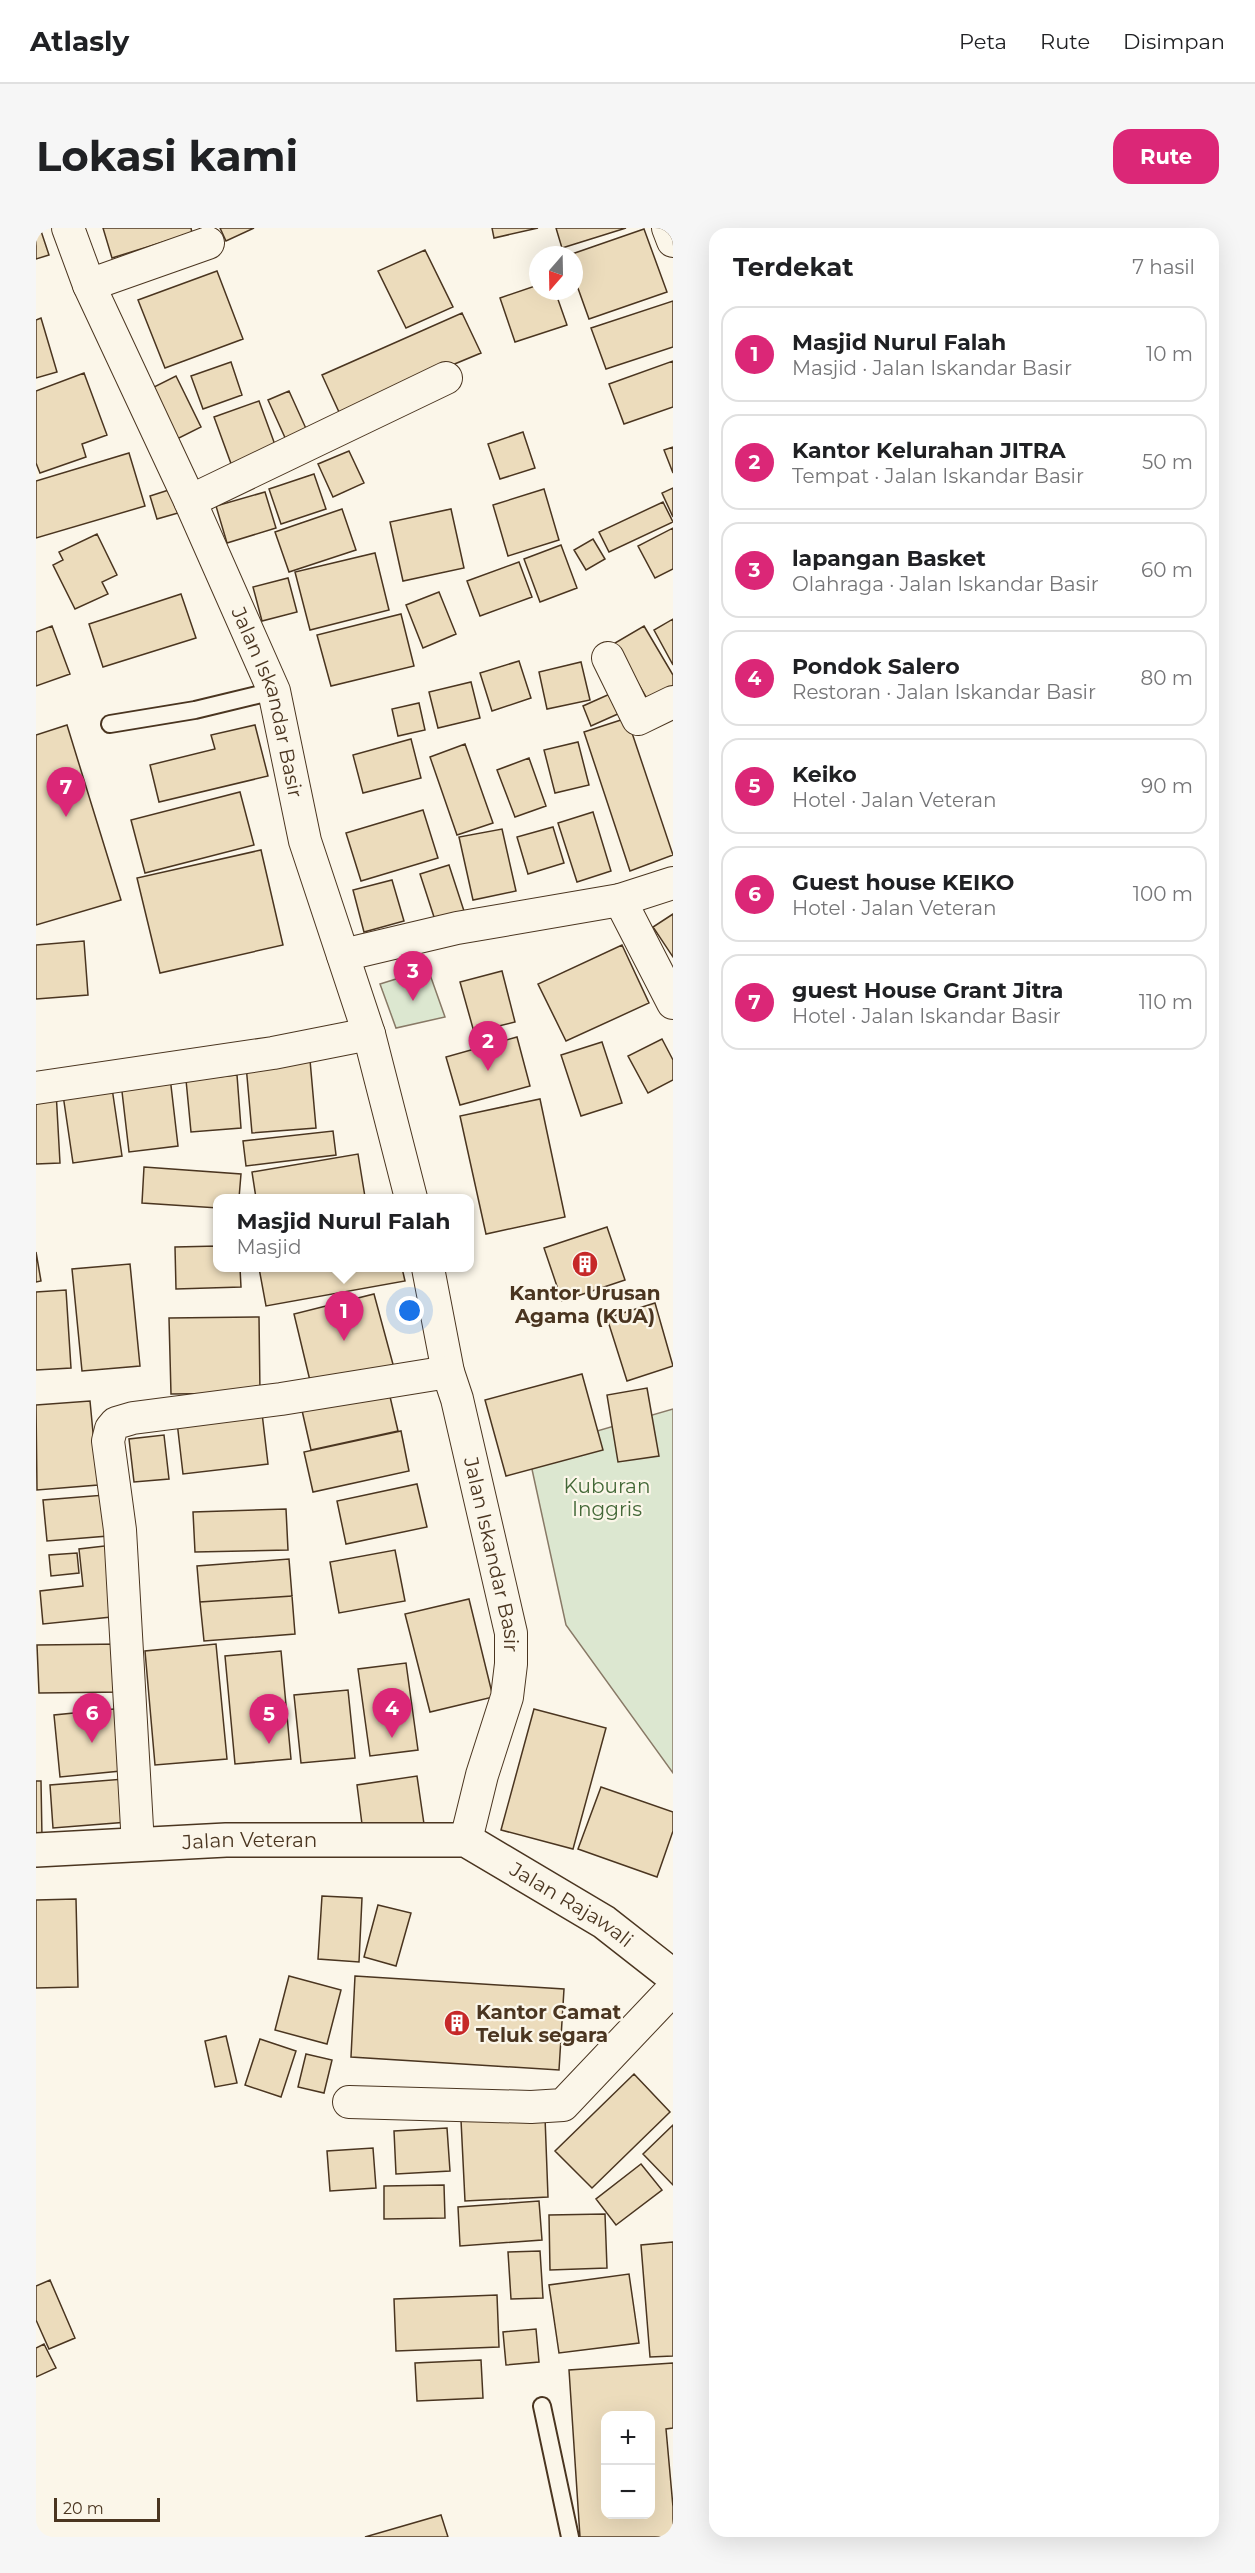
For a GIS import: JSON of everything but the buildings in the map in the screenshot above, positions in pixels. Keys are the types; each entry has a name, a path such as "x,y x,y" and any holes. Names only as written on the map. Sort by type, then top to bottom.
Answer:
{"street":[{"name":"Jalan Iskandar Basir","path":"68,228 89,285 190,501 274,692 305,841 369,1034 410,1194"},
{"path":"668,228 673,241"},
{"path":"89,285 208,243"},
{"path":"190,501 446,378"},
{"path":"608,658 638,719 673,702"},
{"path":"343,955 457,928 620,900 673,883"},
{"path":"620,900 673,1003"},
{"path":"36,1088 250,1056 369,1034"},
{"name":"Jalan Iskandar Basir","path":"429,1272 448,1372 471,1455 511,1633 511,1664 507,1697 482,1776 466,1840"},
{"path":"138,1845 120,1530 108,1441 112,1427 122,1420 133,1418 281,1399 448,1372"},
{"name":"Jalan Veteran","path":"36,1850 226,1840 466,1840"},
{"name":"Jalan Rajawali","path":"466,1840 604,1922 673,1976"},
{"path":"349,2102 531,2107 563,2105 673,1989"}],"lane":[{"path":"110,724 195,711 274,692"},
{"path":"542,2406 570,2537"}],"green space":[{"path":"428,969 445,1017 396,1028 380,984"},
{"name":"Kuburan Inggris","path":"673,1409 673,1773 566,1625 528,1451"}],"place":[{"name":"guest House Grant Jitra","path":"66,817"},
{"name":"lapangan Basket","path":"413,1001"},
{"name":"Kantor Kelurahan JITRA","path":"488,1071"},
{"name":"Kantor Urusan Agama (KUA)","path":"585,1264"},
{"name":"Masjid Nurul Falah","path":"344,1341"},
{"name":"Pondok Salero","path":"392,1738"},
{"name":"Guest house KEIKO","path":"92,1743"},
{"name":"Keiko","path":"269,1744"},
{"name":"Kantor Camat Teluk segara","path":"457,2023"}]}
